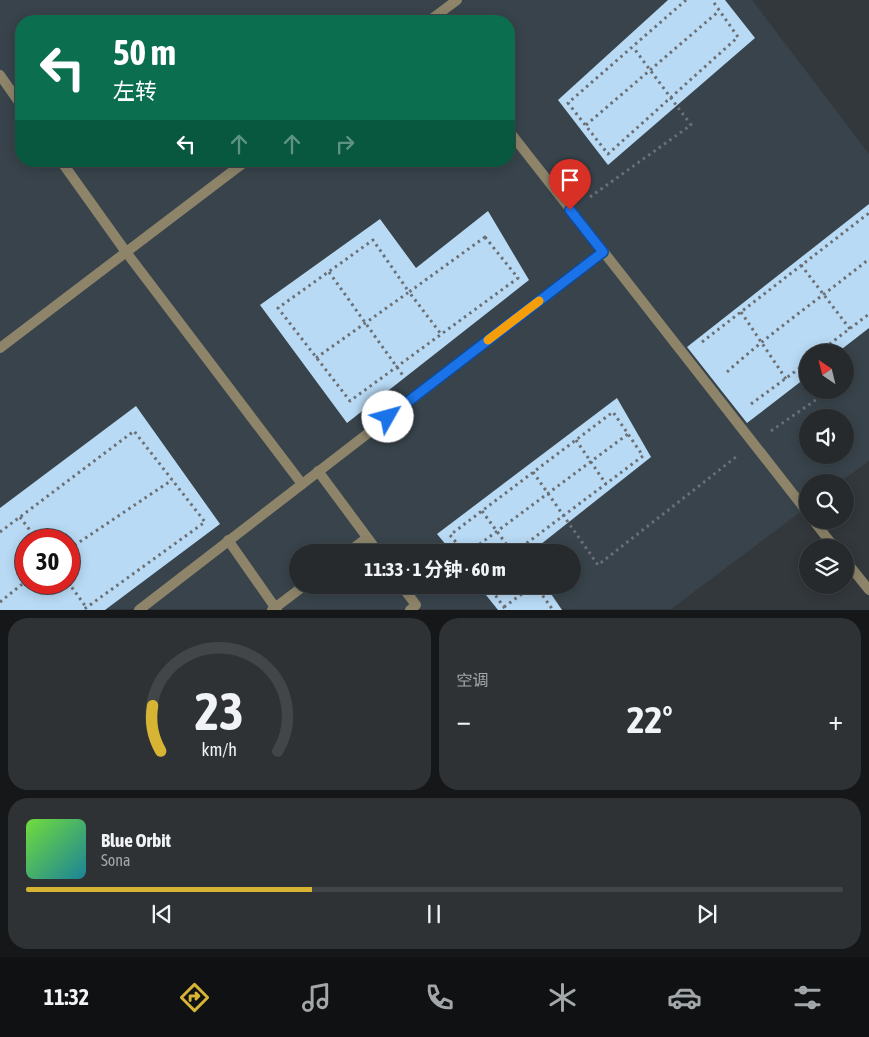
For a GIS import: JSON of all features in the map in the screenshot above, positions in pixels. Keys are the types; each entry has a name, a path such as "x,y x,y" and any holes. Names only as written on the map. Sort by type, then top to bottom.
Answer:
{"street":[{"path":"437,15 457,0"},
{"path":"0,74 15,95"},
{"path":"515,139 752,445 799,502"},
{"path":"65,167 126,252 302,484"},
{"path":"0,348 238,167"},
{"path":"139,610 603,252"},
{"path":"318,471 372,544"},
{"path":"820,529 828,539"},
{"path":"359,544 367,538"},
{"path":"228,540 275,609 294,594"},
{"path":"854,571 869,590"},
{"path":"408,594 416,605 410,610"}],"path":[{"path":"686,0 568,103 608,154 738,37 712,0"},
{"path":"586,125 719,11"},
{"path":"570,210 691,125 633,46"},
{"path":"696,347 869,213"},
{"path":"316,358 410,292 485,237 518,278 350,401 316,358 278,308 373,240 410,292 441,334"},
{"path":"726,373 761,341 824,295 869,258"},
{"path":"801,265 850,329"},
{"path":"329,272 365,324 398,366 416,395"},
{"path":"741,312 786,379"},
{"path":"830,344 869,314"},
{"path":"745,408 799,369"},
{"path":"533,472 598,566 752,445 817,399"},
{"path":"457,544 450,535 613,412 642,456 524,544"},
{"path":"0,532 134,431 205,522 84,608 75,594"},
{"path":"480,544 628,434"},
{"path":"576,440 606,484"},
{"path":"80,542 172,480"},
{"path":"482,510 507,544"},
{"path":"20,517 29,529"},
{"path":"0,602 15,590"},
{"path":"495,594 505,608 523,594"},
{"path":"541,594 553,610"}],"shaded area":[{"path":"0,0 752,0 869,154 869,461 851,474 799,474 799,513 671,609 0,609"}],"building":[{"path":"668,0 725,0 755,38 608,165 558,100"},
{"path":"869,204 869,328 848,344 799,344 799,383 747,423 687,347"},
{"path":"488,211 529,280 347,423 260,305 380,219 416,268"},
{"path":"617,398 651,457 541,544 445,544 437,534"},
{"path":"136,406 220,524 105,610 0,610 0,508"},
{"path":"485,594 551,594 562,610 498,610"}],"slow traffic":[{"path":"488,340 539,301"}],"route":[{"path":"388,417 603,252 570,210"}]}
